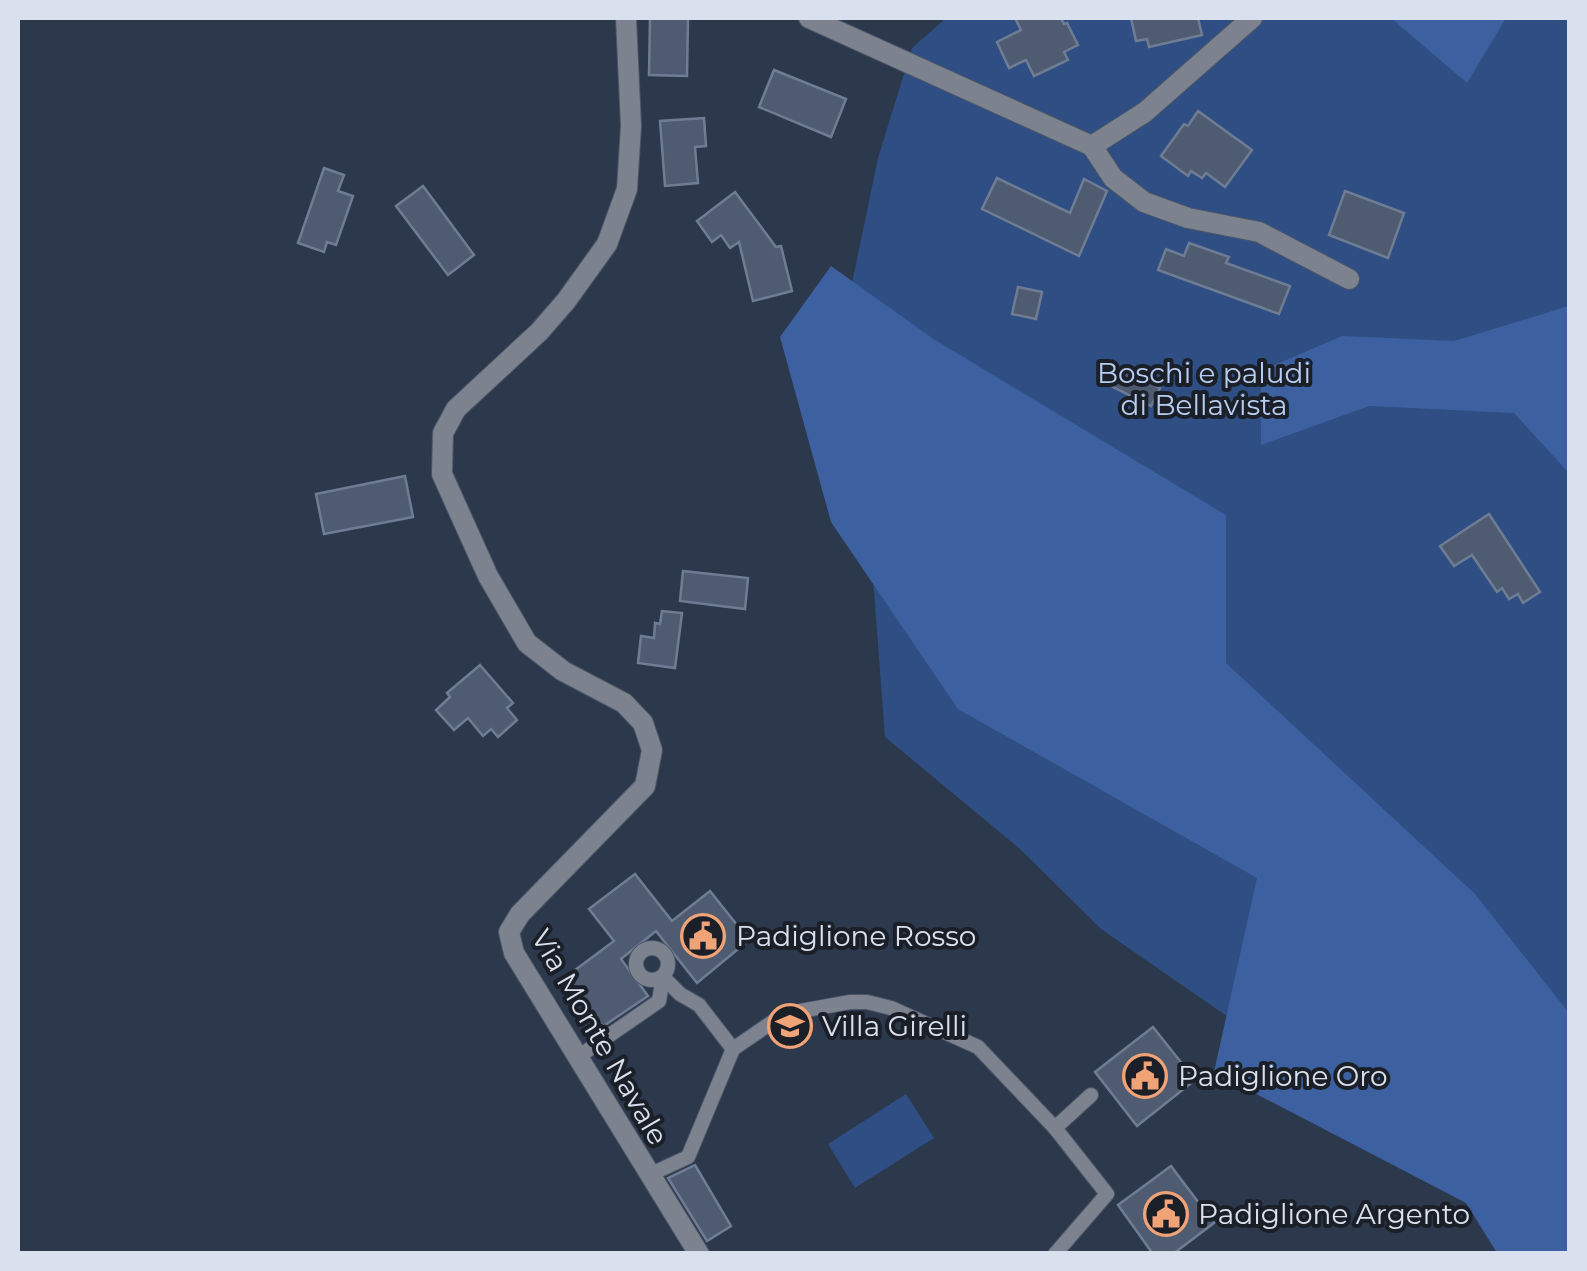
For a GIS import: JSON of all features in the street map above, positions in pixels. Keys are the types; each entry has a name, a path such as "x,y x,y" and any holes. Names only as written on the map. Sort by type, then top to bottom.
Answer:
{"street":[{"name":"Via Monte Navale","path":"626,18 631,126 627,189 607,244 539,332 456,409 443,433 442,474 488,576 527,644 563,672 624,703 643,723 652,750 645,786 520,914 509,932 514,953 699,1254"},
{"path":"808,18 1092,146 1113,178 1144,202 1188,218 1259,232 1350,279"},
{"path":"1092,146 1145,112 1252,18"}],"lane":[{"path":"578,1057 659,1001 663,977 699,1005 732,1049"},
{"path":"649,1175 688,1157 732,1049 784,1014 811,1007 867,1002 891,1008 978,1047 1055,1128 1107,1194 1055,1254"},
{"path":"1055,1128 1091,1095"}],"green space":[{"name":"Boschi e paludi di Bellavista","path":"946,18 1569,18 1569,1253 1101,929 1020,849 885,737 851,288 878,158 912,48"},
{"path":"906,1094 934,1138 855,1188 828,1144"}],"shaded area":[{"path":"1391,18 1506,18 1467,83"},
{"path":"831,266 935,340 1226,515 1226,663 1475,894 1569,1013 1569,1253 1497,1253 1466,1203 1214,1072 1257,878 958,709 831,522 780,337"},
{"path":"1569,306 1569,473 1514,413 1369,406 1261,445 1261,371 1342,336 1454,341"}],"building":[{"path":"650,18 688,18 687,76 649,75"},
{"path":"1015,18 1061,18 1078,45 1064,52 1068,60 1034,76 1026,60 1009,68 997,42 1021,30"},
{"path":"1131,18 1198,18 1202,35 1149,47 1147,39 1136,41"},
{"path":"774,70 846,99 831,137 759,107"},
{"path":"1198,111 1252,150 1225,187 1206,173 1202,178 1191,171 1188,176 1161,156"},
{"path":"704,118 706,146 695,147 698,183 665,186 660,121"},
{"path":"324,168 344,175 338,191 353,196 336,245 327,242 324,252 298,243"},
{"path":"997,178 1070,213 1084,179 1107,191 1079,256 982,209"},
{"path":"423,186 474,255 448,275 396,206"},
{"path":"1345,191 1404,213 1388,258 1329,235"},
{"path":"735,192 776,247 781,246 792,291 753,301 739,242 730,248 721,235 712,242 697,221"},
{"path":"1189,243 1229,257 1226,263 1290,286 1279,314 1158,270 1166,249 1184,256"},
{"path":"1018,287 1042,292 1036,319 1012,314"},
{"path":"1122,370 1160,388 1151,406 1113,387"},
{"path":"405,476 413,517 324,534 316,494"},
{"path":"1489,514 1540,592 1523,603 1518,594 1509,599 1502,588 1497,592 1472,555 1454,566 1440,546"},
{"path":"683,571 748,578 745,609 680,601"},
{"path":"662,611 682,613 675,668 638,663 641,636 654,638 655,623 660,624"},
{"path":"480,665 513,703 507,708 517,720 498,737 491,729 483,736 468,718 454,730 436,710 450,697 447,693"},
{"path":"635,874 672,921 710,891 749,940 697,983 656,931 621,959 648,996 599,1029 563,979 614,941 589,909"},
{"name":"Padiglione Oro","path":"1153,1027 1195,1080 1137,1126 1095,1072"},
{"path":"695,1165 731,1226 707,1241 668,1178"},
{"name":"Padiglione Argento","path":"1171,1166 1214,1223 1173,1254 1153,1254 1118,1205"}],"place":[{"name":"Padiglione Rosso","path":"703,936"},
{"name":"Villa Girelli","path":"790,1026"},
{"name":"Padiglione Oro","path":"1145,1076"},
{"name":"Padiglione Argento","path":"1166,1214"}]}
